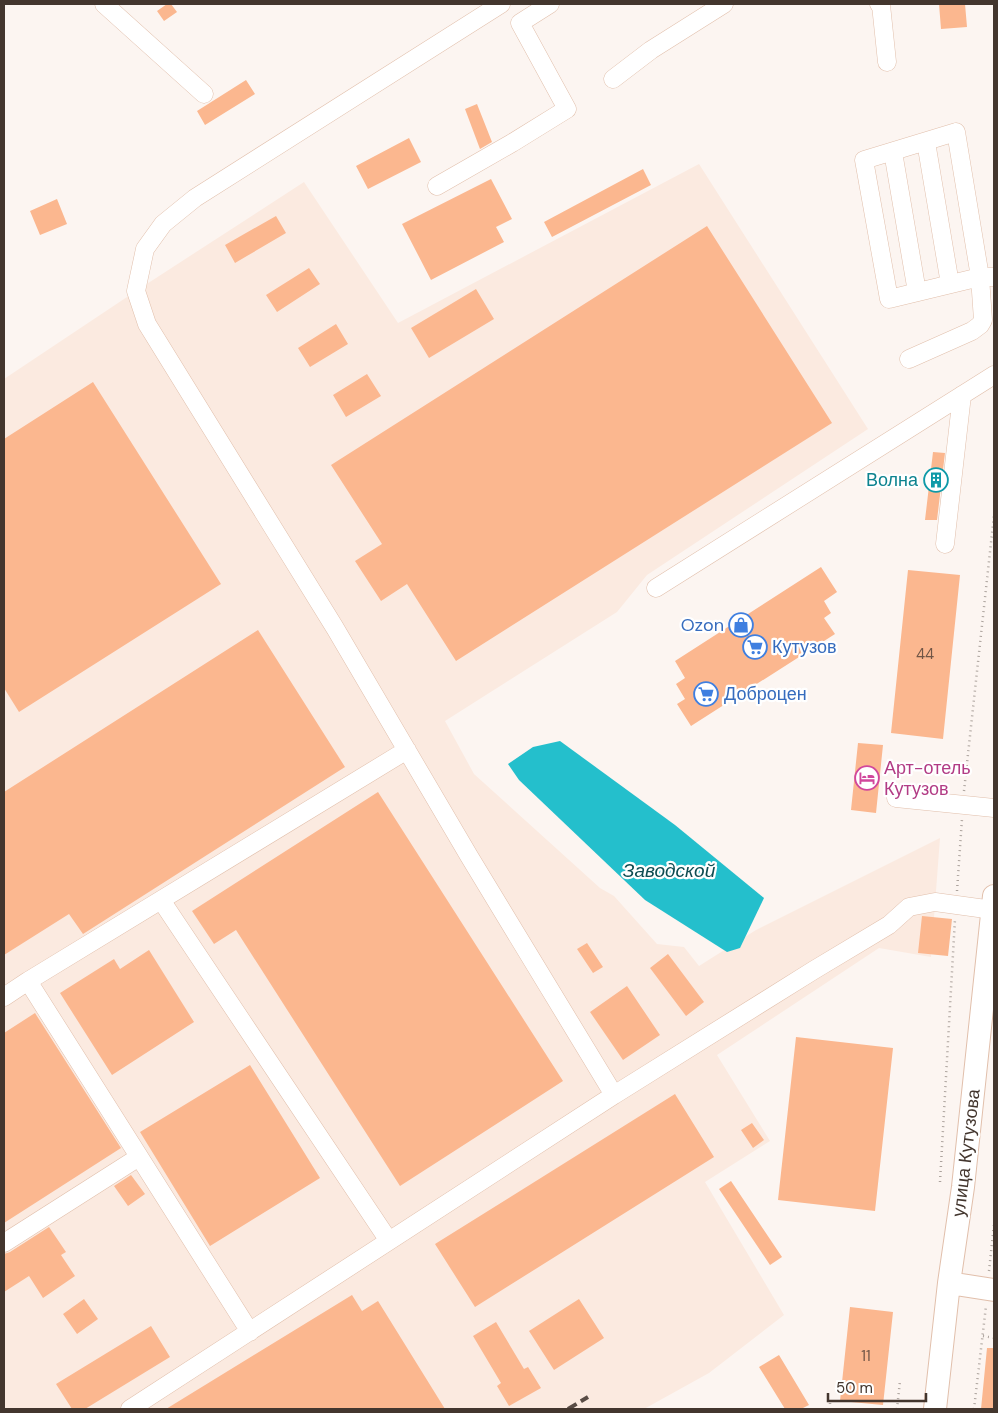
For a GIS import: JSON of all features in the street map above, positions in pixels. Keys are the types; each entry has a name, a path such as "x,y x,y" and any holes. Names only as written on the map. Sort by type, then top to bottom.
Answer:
{"main road":[{"name":"улица Кутузова","path":"935,1409 949,1284 963,1187 994,903"},
{"path":"949,1284 991,1290"}],"lane":[{"path":"104,4 204,94"},
{"path":"501,4 195,198 163,224 145,249 136,291 147,324 335,628 469,856 614,1095"},
{"path":"437,186 567,109 520,23 550,4"},
{"path":"613,79 651,50 724,4"},
{"path":"879,4 881,5 887,62"},
{"path":"909,359 972,331 983,320 987,277 956,132 864,160 889,298 987,277"},
{"path":"926,142 950,284"},
{"path":"893,152 917,292"},
{"path":"656,588 994,375"},
{"path":"945,544 962,395"},
{"path":"4,997 407,750"},
{"path":"896,798 994,808"},
{"path":"161,900 389,1241"},
{"path":"130,1409 614,1095 889,925 909,908 935,902 956,905 994,903"},
{"path":"28,981 250,1332"},
{"path":"4,1243 139,1157"}],"path":[{"path":"940,1182 963,804 994,515"},
{"path":"974,1409 982,1336 991,1290 994,1224"},
{"path":"982,1336 994,1338"},
{"path":"897,1409 900,1381"},
{"path":"830,1402 830,1409"}],"shaded area":[{"path":"699,164 868,429 647,575 617,612 445,721 474,774 600,888 614,896 657,944 684,947 699,966 756,930 940,838 931,957 879,948 717,1055 770,1141 705,1182 784,1315 709,1373 644,1409 4,1409 4,379 304,182 398,323"}],"water":[{"name":"Заводской","path":"560,741 675,825 764,898 740,948 727,952 645,900 519,780 508,764 533,747"}],"building":[{"path":"167,4 171,4 177,12 164,21 157,11"},
{"path":"939,4 965,4 967,27 941,29"},
{"path":"246,80 255,94 205,125 197,111"},
{"path":"477,104 492,142 480,149 465,109"},
{"path":"409,138 421,162 368,189 356,166"},
{"path":"643,169 651,185 552,237 544,222"},
{"path":"491,179 512,219 496,227 504,242 431,280 402,224"},
{"path":"57,199 67,224 40,235 30,211"},
{"path":"276,216 286,233 235,263 225,245"},
{"path":"707,226 832,423 456,661 407,584 381,601 355,561 382,544 331,465"},
{"path":"309,268 320,284 277,312 266,295"},
{"path":"476,289 494,319 429,358 411,328"},
{"path":"336,324 348,344 310,367 298,348"},
{"path":"367,374 381,396 346,417 333,395"},
{"path":"93,382 221,584 19,712 4,688 4,439"},
{"name":"Волна","path":"933,452 945,453 937,520 925,520"},
{"name":"Кутузов","path":"821,567 837,592 824,601 831,613 824,618 835,634 691,726 677,704 685,699 676,684 685,678 675,661"},
{"path":"908,570 960,575 943,739 891,733"},
{"path":"258,630 345,767 83,934 69,914 4,955 4,792"},
{"name":"Арт-отель Кутузов","path":"858,743 883,745 876,813 851,810"},
{"path":"378,792 563,1081 400,1186 236,930 214,944 192,911"},
{"path":"922,916 952,919 948,956 918,953"},
{"path":"587,943 603,967 593,973 577,949"},
{"path":"149,950 194,1022 112,1075 60,993 114,959 120,969"},
{"path":"668,954 704,1002 686,1016 650,968"},
{"path":"627,986 660,1035 623,1060 590,1012"},
{"path":"35,1013 121,1148 4,1223 4,1033"},
{"path":"796,1037 893,1048 875,1211 778,1200"},
{"path":"250,1065 320,1178 210,1246 140,1132"},
{"path":"675,1094 714,1157 475,1307 435,1244"},
{"path":"752,1123 764,1140 753,1148 741,1130"},
{"path":"131,1175 145,1194 128,1206 114,1186"},
{"path":"731,1181 782,1257 770,1265 719,1189"},
{"path":"49,1227 66,1252 61,1255 75,1276 43,1298 29,1276 4,1292 4,1254"},
{"path":"352,1295 362,1311 378,1301 445,1409 166,1409"},
{"path":"84,1299 98,1319 77,1334 63,1314"},
{"path":"579,1299 604,1338 554,1370 529,1331"},
{"path":"850,1307 893,1312 883,1405 840,1401"},
{"path":"496,1322 524,1369 528,1367 541,1388 509,1406 497,1386 501,1383 473,1336"},
{"path":"151,1326 170,1357 85,1409 72,1409 56,1384"},
{"path":"987,1348 994,1348 994,1409 981,1409"},
{"path":"779,1355 809,1405 801,1409 785,1409 759,1367"}],"railway":[{"path":"568,1409 588,1397"}],"place":[{"name":"Волна","path":"936,480"},
{"name":"Ozon","path":"741,625"},
{"name":"Кутузов","path":"755,647"},
{"name":"Доброцен","path":"706,694"},
{"name":"Арт-отель Кутузов","path":"867,778"}]}
